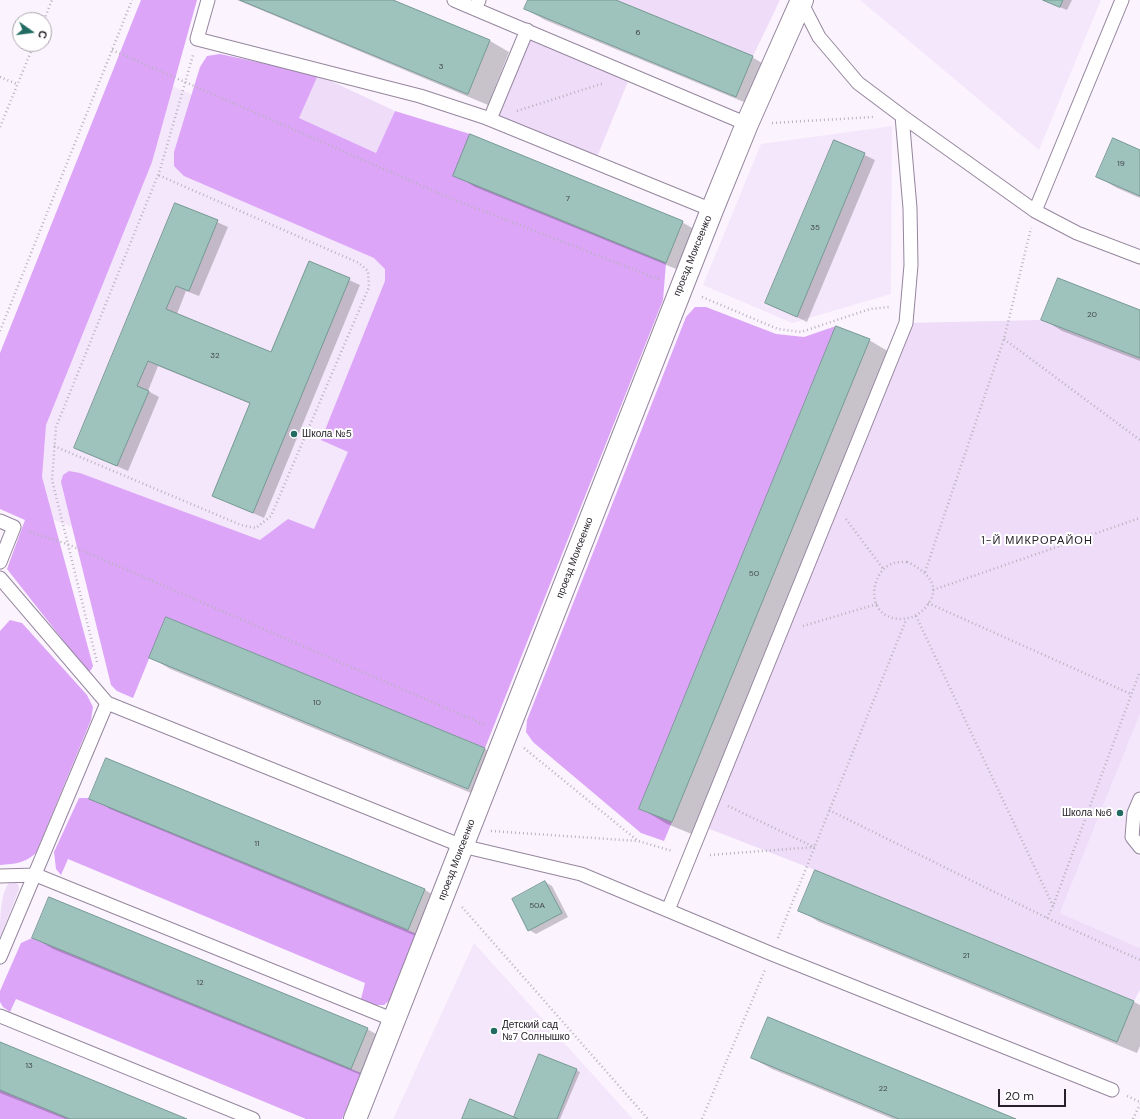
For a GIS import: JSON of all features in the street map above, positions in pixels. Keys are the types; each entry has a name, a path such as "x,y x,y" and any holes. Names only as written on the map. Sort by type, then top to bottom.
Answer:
{"street":[{"name":"проезд Моисеенко","path":"355,1119 712,210 747,124 802,1"}],"lane":[{"path":"208,0 197,39 420,96 490,119 712,210"},
{"path":"454,0 477,4 527,30 747,124"},
{"path":"1036,210 1122,0"},
{"path":"802,1 819,37 858,83 902,116 1036,210 1077,233 1140,258"},
{"path":"490,119 527,30"},
{"path":"668,910 906,323 911,265 910,208 902,116"},
{"path":"0,521 14,527 0,562"},
{"path":"0,578 107,703 465,838 581,874 772,954 1112,1090"},
{"path":"0,957 36,875 107,703"},
{"path":"1140,799 1134,813 1132,837 1140,847"},
{"path":"0,876 36,875 394,1020"},
{"path":"0,1016 253,1119"}],"path":[{"path":"47,12 52,0"},
{"path":"0,331 132,0"},
{"path":"98,665 52,480 56,427 158,175 197,39"},
{"path":"112,50 186,81 450,198 681,288 778,330 801,332 870,309 887,307 908,310"},
{"path":"0,127 31,52"},
{"path":"490,119 631,74"},
{"path":"0,77 17,84"},
{"path":"747,124 902,116"},
{"path":"54,446 241,525 256,528 271,516 369,287 368,271 359,263 158,175"},
{"path":"925,572 1004,339 1036,210"},
{"path":"1004,339 1140,440"},
{"path":"834,502 884,570"},
{"path":"933,590 1140,518"},
{"path":"14,527 67,544 506,734 638,841"},
{"path":"907,562 925,572 930,577 933,590 925,608 916,616 906,620 896,619 879,609 874,599 874,588 876,580 884,570 893,563 907,562"},
{"path":"928,603 1131,694"},
{"path":"780,633 877,604"},
{"path":"916,616 1054,906"},
{"path":"702,1119 772,954 906,620"},
{"path":"1047,918 1054,906 1140,671"},
{"path":"713,799 815,847"},
{"path":"829,810 1047,918 1140,960"},
{"path":"465,838 638,841 689,857 815,847"},
{"path":"445,888 648,1119"},
{"path":"1133,1119 1140,1104"}],"shaded area":[{"path":"141,0 197,0 152,162 46,425 42,477 93,666 88,672 7,569 25,520 0,509 0,353"},
{"path":"616,0 780,0 753,56"},
{"path":"860,0 1101,0 1039,150"},
{"path":"527,30 631,74 595,162 490,119"},
{"path":"220,54 318,75 299,118 376,153 395,111 470,134 666,263 663,300 485,748 166,617 133,698 117,691 111,685 61,482 63,475 69,471 80,473 260,540 288,519 314,529 348,452 321,440 385,281 385,269 374,258 184,176 174,166 174,152 200,67 207,56"},
{"name":"Школа №5","path":"128,66 643,296 482,693 0,498"},
{"path":"318,75 395,111 376,153 298,118"},
{"path":"892,126 891,294 792,323 703,285 761,144"},
{"path":"695,307 706,307 776,334 804,337 836,326 639,809 672,822 664,841 641,833 533,742 526,732 527,720 686,317"},
{"path":"1041,320 1140,358 1140,714 1060,913 1140,948 1140,990 1134,1001 815,870 702,826 906,323"},
{"path":"10,620 22,623 87,695 93,707 91,720 36,853 28,859 20,862 0,865 0,631"},
{"name":"Школа №6","path":"1140,714 1140,948 1060,913"},
{"path":"79,798 89,798 417,934 391,999 384,1005 374,1005 361,999 365,983 68,859 61,875 56,869 54,852"},
{"path":"10,882 18,884 19,889 0,938 2,899"},
{"path":"32,938 361,1073 342,1119 306,1119 16,999 10,1012 3,1007 0,1002 0,991 21,943"},
{"name":"Детский сад №7 Солнышко","path":"474,943 633,1119 393,1119"},
{"path":"0,1090 70,1119 0,1119"}],"building":[{"path":"240,0 393,0 490,40 468,94"},
{"path":"528,0 616,0 753,56 736,97 524,9"},
{"path":"1043,0 1063,0 1060,7"},
{"path":"470,134 683,221 666,263 453,176"},
{"path":"1113,138 1140,150 1140,196 1096,177"},
{"path":"834,140 865,153 797,317 765,303"},
{"path":"175,203 218,220 189,291 176,286 166,309 271,352 309,261 350,278 253,513 212,496 250,403 148,361 137,386 149,391 117,466 74,448"},
{"path":"1058,278 1140,310 1140,358 1041,320"},
{"path":"836,326 870,339 672,822 639,809"},
{"path":"166,617 485,748 468,789 149,658"},
{"path":"106,758 425,889 408,930 89,799"},
{"path":"815,870 1134,1001 1117,1042 798,911"},
{"path":"545,881 562,913 528,931 512,899"},
{"path":"49,897 368,1028 351,1069 32,938"},
{"path":"768,1017 1016,1119 899,1119 751,1058"},
{"path":"0,1042 187,1119 70,1119 0,1090"},
{"path":"539,1054 577,1069 557,1119 518,1119 514,1117"},
{"path":"470,1099 514,1117 518,1119 462,1119"}],"place":[{"name":"Школа №5","path":"294,434"},
{"name":"Школа №6","path":"1120,813"},
{"name":"Детский сад №7 Солнышко","path":"494,1031"}],"district":[{"name":"1-Й МИКРОРАЙОН","path":"1037,541"}]}
